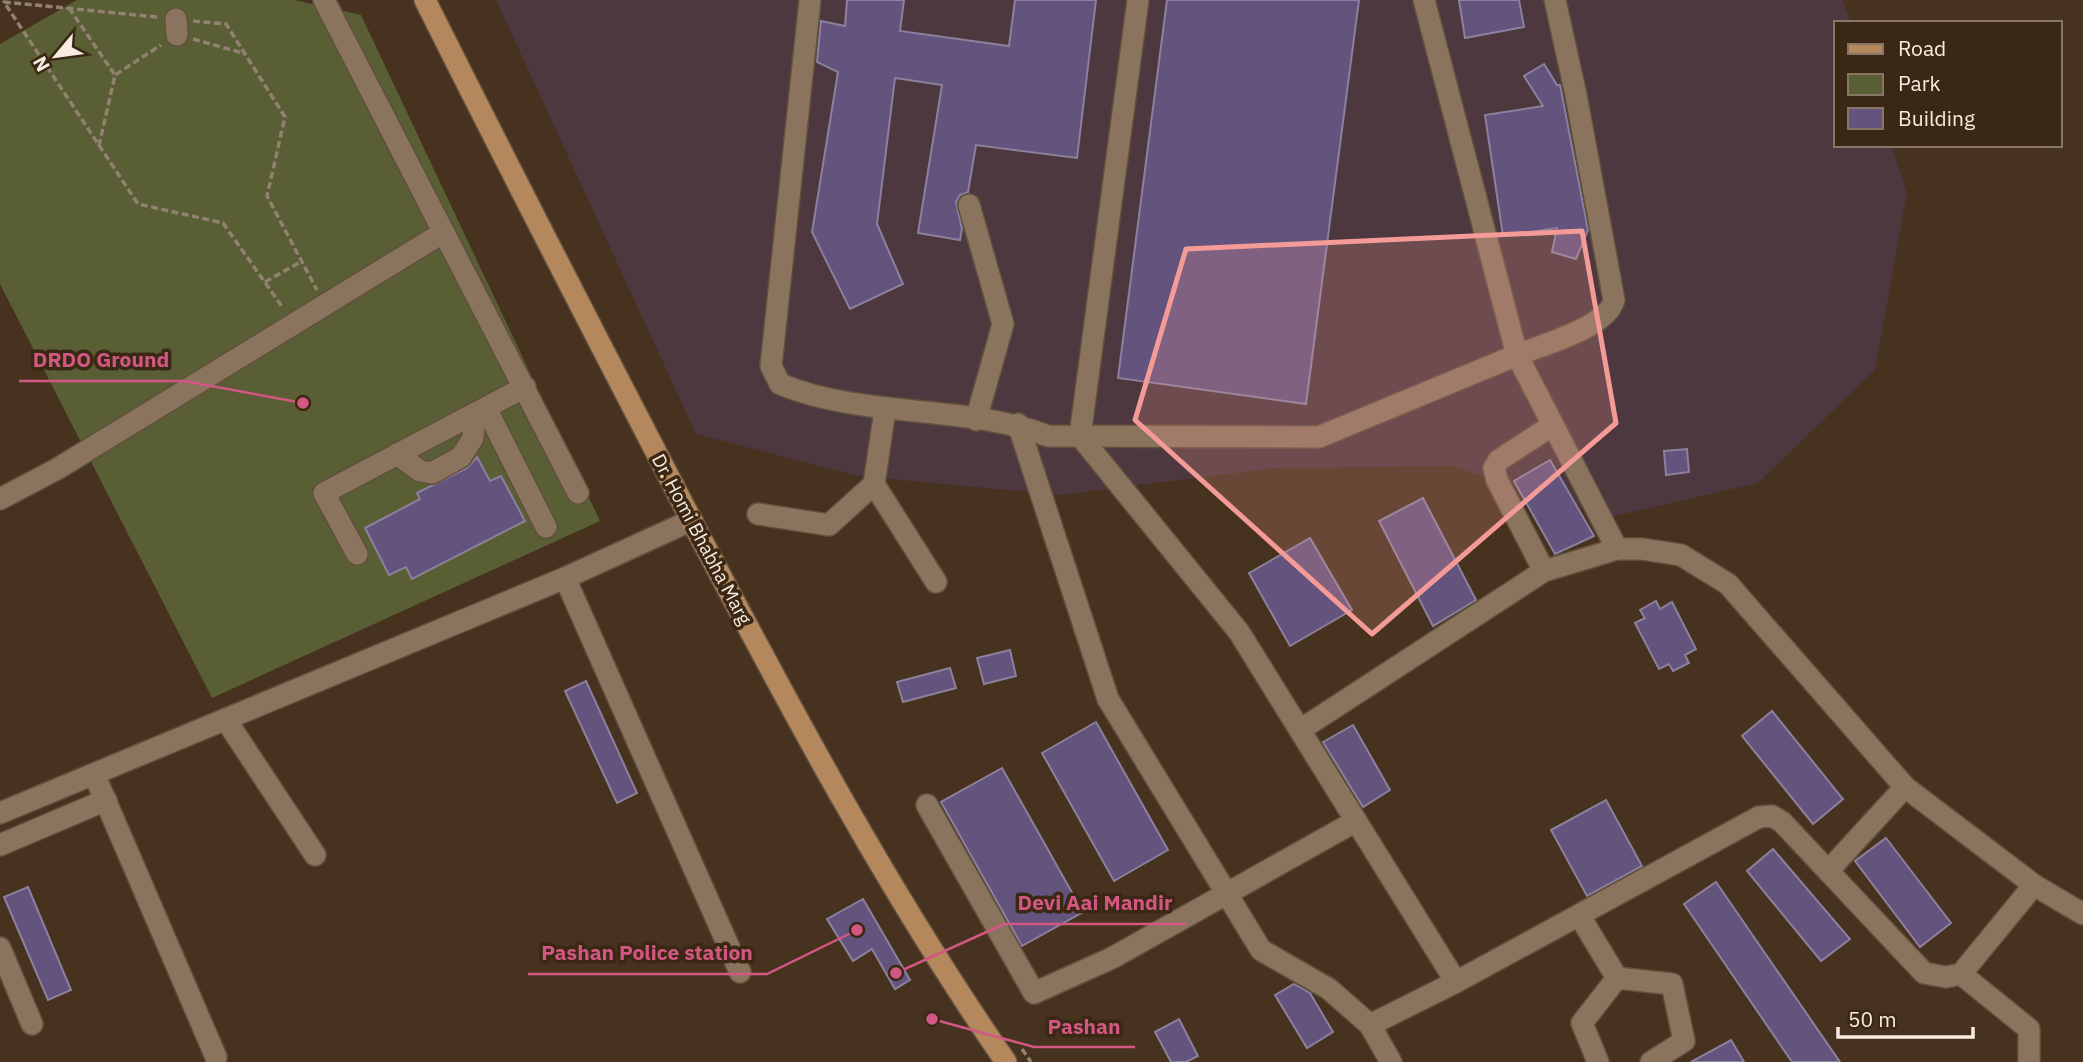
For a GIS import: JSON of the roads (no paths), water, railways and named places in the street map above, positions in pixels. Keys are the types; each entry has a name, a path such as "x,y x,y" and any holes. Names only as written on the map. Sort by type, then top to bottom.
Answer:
{"main road":[{"name":"Dr. Homi Bhabha Marg","path":"425,0 820,764 938,964 1006,1062"}],"lane":[{"path":"324,0 578,493"},
{"path":"810,0 771,366 775,380 786,387 885,410 1018,425 1048,436 1320,437 1599,321 1612,309 1614,300 1576,95 1555,0"},
{"path":"1138,0 1080,436 1239,632 1456,982"},
{"path":"1424,0 1517,355 1617,549"},
{"path":"969,205 1003,324 976,420"},
{"path":"0,499 57,469 444,232"},
{"path":"356,554 324,493 524,387"},
{"path":"758,514 829,525 874,484 885,410"},
{"path":"397,454 420,471 432,473 461,457 473,438 480,411"},
{"path":"480,411 546,527"},
{"path":"1018,425 1108,699 1261,950 1329,989 1370,1025 1391,1062"},
{"path":"1544,571 1497,480 1494,468 1499,460 1553,425"},
{"path":"874,484 936,582"},
{"path":"0,813 565,578 692,520"},
{"path":"1300,730 1544,571 1617,549 1642,549 1681,555 1728,584 1905,787 2034,885 2083,914"},
{"path":"565,578 740,972"},
{"path":"226,720 315,855"},
{"path":"94,774 216,1057"},
{"path":"1828,871 1905,787"},
{"path":"0,845 106,800"},
{"path":"927,804 1034,993 1112,958 1356,821"},
{"path":"1370,1025 1456,982 1759,817 1772,816 1782,822 1924,973 1945,977 1961,974 2034,885"},
{"path":"1579,915 1617,978"},
{"path":"0,948 32,1024"},
{"path":"1961,974 2029,1029 2029,1062"},
{"path":"1598,1062 1582,1023 1617,978"},
{"path":"1617,978 1672,984 1684,1041 1651,1062"}],"place":[{"name":"DRDO Ground","path":"303,403"},
{"name":"Pashan Police station","path":"857,930"},
{"name":"Devi Aai Mandir","path":"896,973"},
{"name":"Pashan","path":"932,1019"}]}
